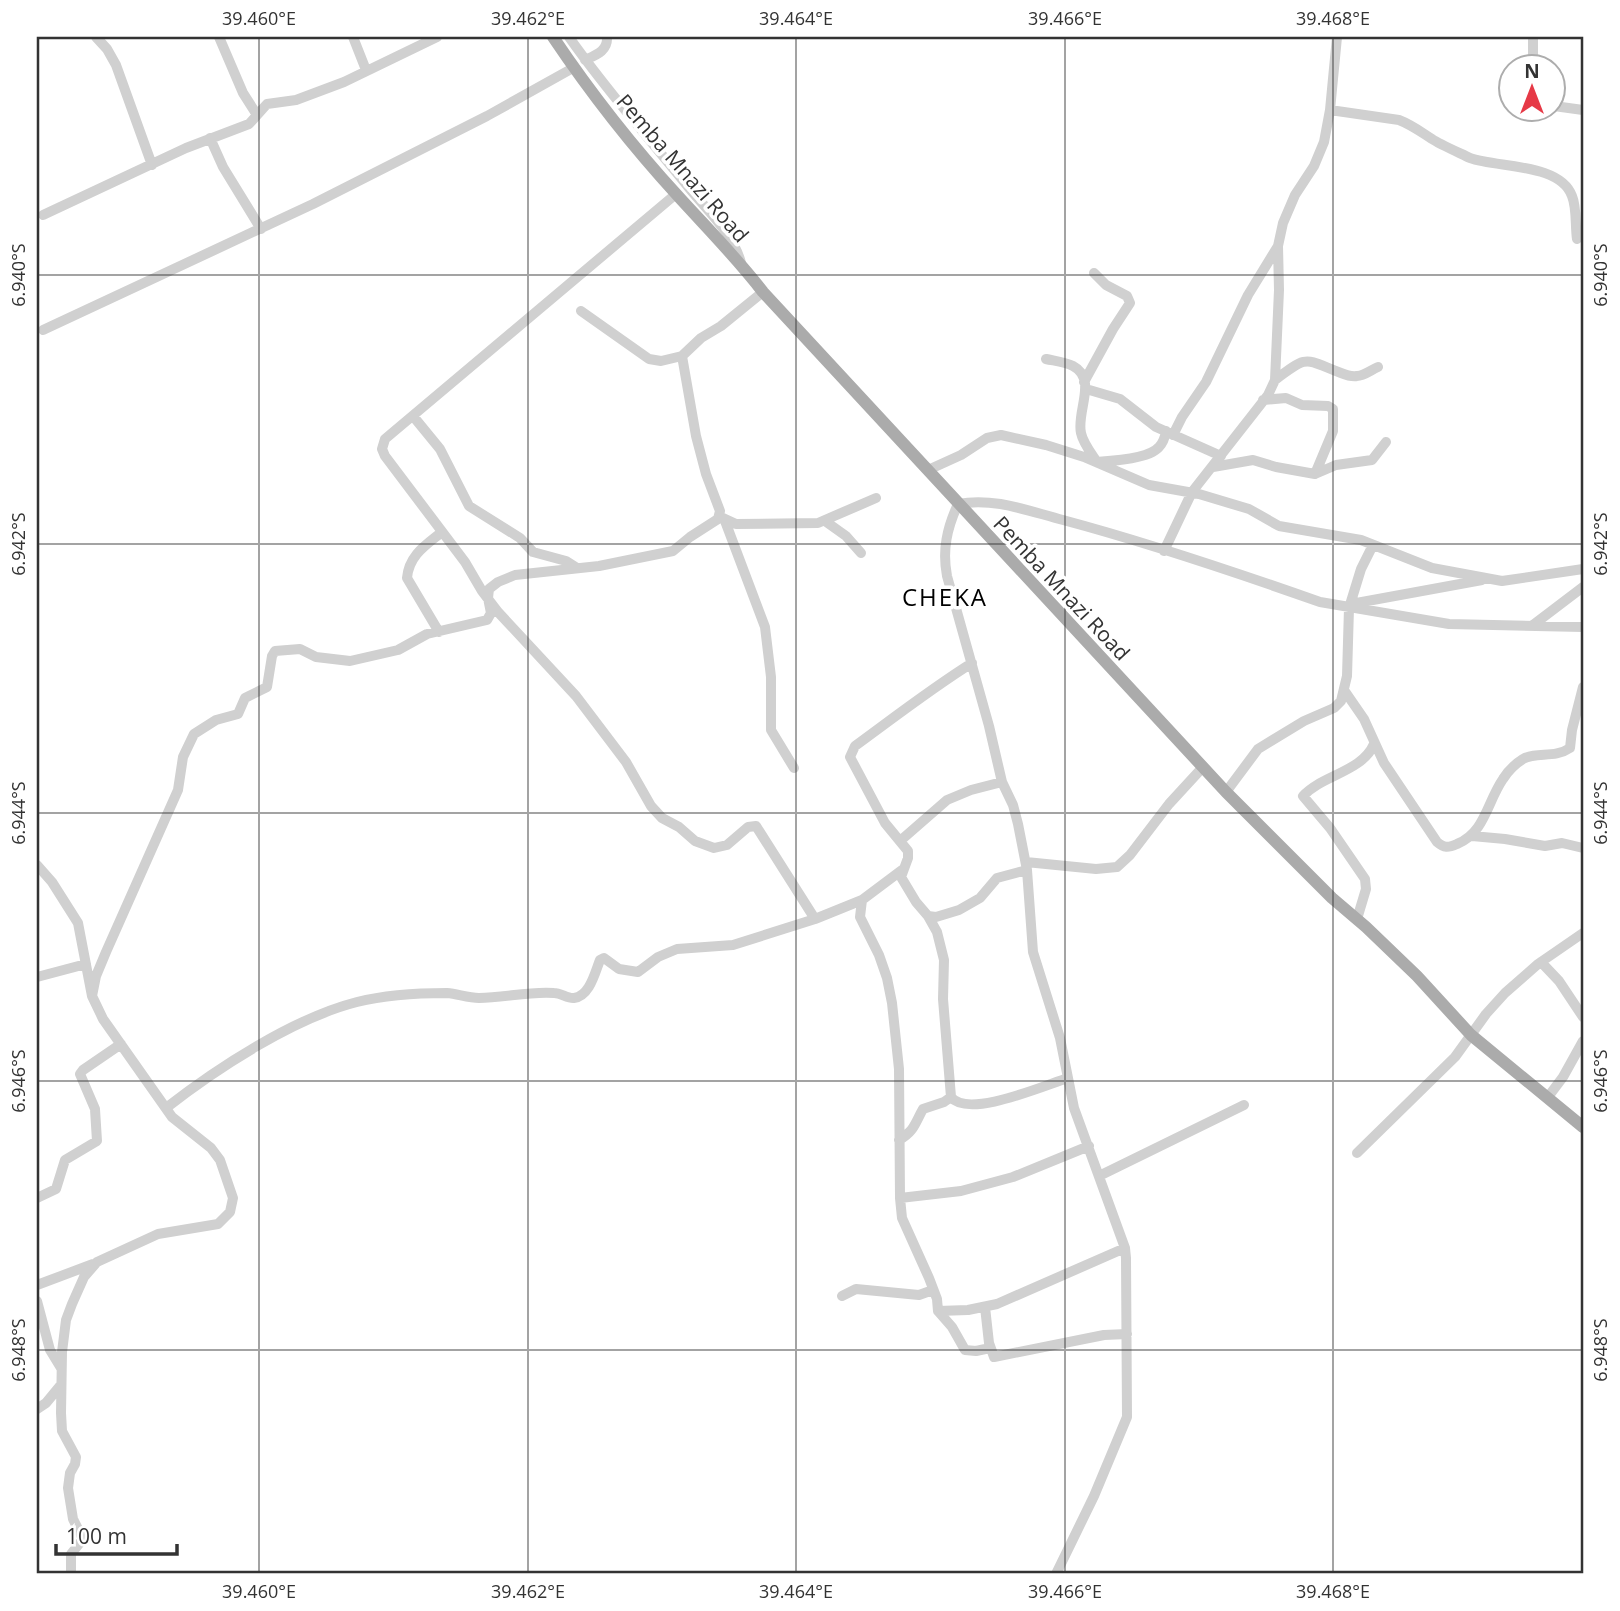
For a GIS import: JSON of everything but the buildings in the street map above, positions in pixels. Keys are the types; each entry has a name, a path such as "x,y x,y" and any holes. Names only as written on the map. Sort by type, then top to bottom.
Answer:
{"main road":[{"name":"Pemba Mnazi Road","path":"553,37 573,68 676,194 741,264 763,292 1226,792 1332,898 1417,976 1471,1035 1583,1127"}],"street":[{"path":"96,37 112,57 152,165"},
{"path":"219,37 243,93 257,115"},
{"path":"352,37 366,70"},
{"path":"43,215 211,138 249,124 267,104 296,100 344,82 437,37"},
{"path":"569,37 722,228 739,254 741,264"},
{"path":"585,60 600,52 607,43 607,37"},
{"path":"1275,380 1278,246 1283,223 1295,195 1321,151 1330,110 1337,37"},
{"path":"43,330 261,229 487,116 573,68"},
{"path":"1330,110 1399,120 1410,124 1434,141 1469,157 1491,164 1543,171 1565,186 1573,197 1577,239"},
{"path":"211,138 223,167 261,229"},
{"path":"676,194 385,439 382,449 385,457 488,598 576,696 626,762 662,818 679,827 695,841 714,848 727,845 748,827 757,827 815,919"},
{"path":"1097,462 1117,461 1155,451 1162,444 1206,382 1248,295 1278,246"},
{"path":"1094,273 1106,285 1127,296 1130,303 1113,329 1085,386 1081,434 1097,462"},
{"path":"581,311 649,359 661,361 682,356 701,338 763,292"},
{"path":"682,356 696,436 723,518 765,627 771,677 771,730 794,768"},
{"path":"1046,359 1071,365 1080,371 1085,386"},
{"path":"1164,551 1192,492 1264,400 1275,380 1297,364 1308,361 1324,364 1351,376 1363,375 1378,367"},
{"path":"1085,386 1120,399 1148,422 1221,456"},
{"path":"1264,400 1286,398 1302,405 1328,406 1333,409 1333,431 1315,474"},
{"path":"412,416 440,449 470,506 520,538 533,552 566,561 578,569"},
{"path":"928,470 993,436 1036,442 1097,462 1149,485 1192,492 1249,509 1279,526 1355,538 1432,568 1488,579 1516,580 1583,569"},
{"path":"1212,467 1253,460 1315,474 1343,463 1371,460 1386,442"},
{"path":"92,996 96,976 106,952 178,790 183,757 196,732 216,720 238,714 245,698 267,687 275,651 300,649 316,657 350,661 398,650 414,639 480,623 489,618 490,587 515,575 578,569 673,551 718,519 723,518 736,524 825,521 876,498"},
{"path":"1056,1574 1094,1496 1127,1417 1125,1248 1074,1108 1060,1038 1033,952 1026,866 1016,814 1002,782 944,563 946,538 958,504 976,500 996,502 1120,536 1320,602 1449,624 1583,627"},
{"path":"825,521 846,536 861,553"},
{"path":"439,632 407,578 415,554 442,532"},
{"path":"1226,792 1258,749 1304,721 1334,708 1341,701 1347,676 1350,606 1373,545"},
{"path":"1350,606 1488,579"},
{"path":"1533,626 1583,587"},
{"path":"166,1108 193,1087 276,1037 346,1005 388,997 448,993 476,998 555,993 571,998 578,997 592,983 600,960 604,958 619,969 638,972 658,957 677,949 733,944 815,919 862,900 902,870 908,858 908,851 885,822 850,757 851,752 855,746 972,663"},
{"path":"1472,836 1483,820 1502,780 1515,766 1529,756 1554,755 1570,748 1583,687"},
{"path":"1344,690 1364,719 1384,763 1442,847 1472,836 1545,846 1562,843 1583,849"},
{"path":"1357,919 1366,889 1365,879 1330,828 1303,796 1366,757 1374,744"},
{"path":"902,870 903,884 923,913 936,917 959,910 980,898 997,878 1026,866 1096,869 1117,867 1203,767"},
{"path":"900,841 947,800 1002,782"},
{"path":"37,865 52,882 78,923 92,996 103,1018 172,1117 211,1148 220,1160 232,1193 230,1212 213,1226 158,1234 97,1262 37,1285"},
{"path":"862,900 859,907 860,917 879,955 892,1003 899,1069 900,1198 903,1222 933,1290 938,1311 952,1327 965,1350 990,1348"},
{"path":"928,916 937,932 944,960 943,999 951,1097 955,1102 965,1104 1000,1101 1068,1079"},
{"path":"1357,1153 1455,1057 1505,993 1541,962 1583,933"},
{"path":"1541,962 1583,1017"},
{"path":"37,977 86,964"},
{"path":"1548,1097 1563,1077 1583,1041"},
{"path":"37,1198 58,1186 65,1160 97,1141 94,1109 80,1074 121,1044"},
{"path":"899,1140 909,1135 916,1127 922,1109 951,1097"},
{"path":"1099,1176 1244,1105"},
{"path":"900,1198 961,1191 1013,1177 1089,1146"},
{"path":"938,1311 968,1310 1014,1298 1125,1248"},
{"path":"71,1574 71,1554 83,1539 73,1519 68,1488 76,1457 62,1431 61,1369 66,1320 84,1277 97,1262"},
{"path":"842,1296 856,1289 919,1295 933,1290"},
{"path":"37,1301 50,1350 61,1369"},
{"path":"985,1307 990,1348 995,1357 1104,1335 1127,1334"},
{"path":"37,1409 46,1403 61,1385"}],"district":[{"name":"CHEKA","path":"945,596"}]}
